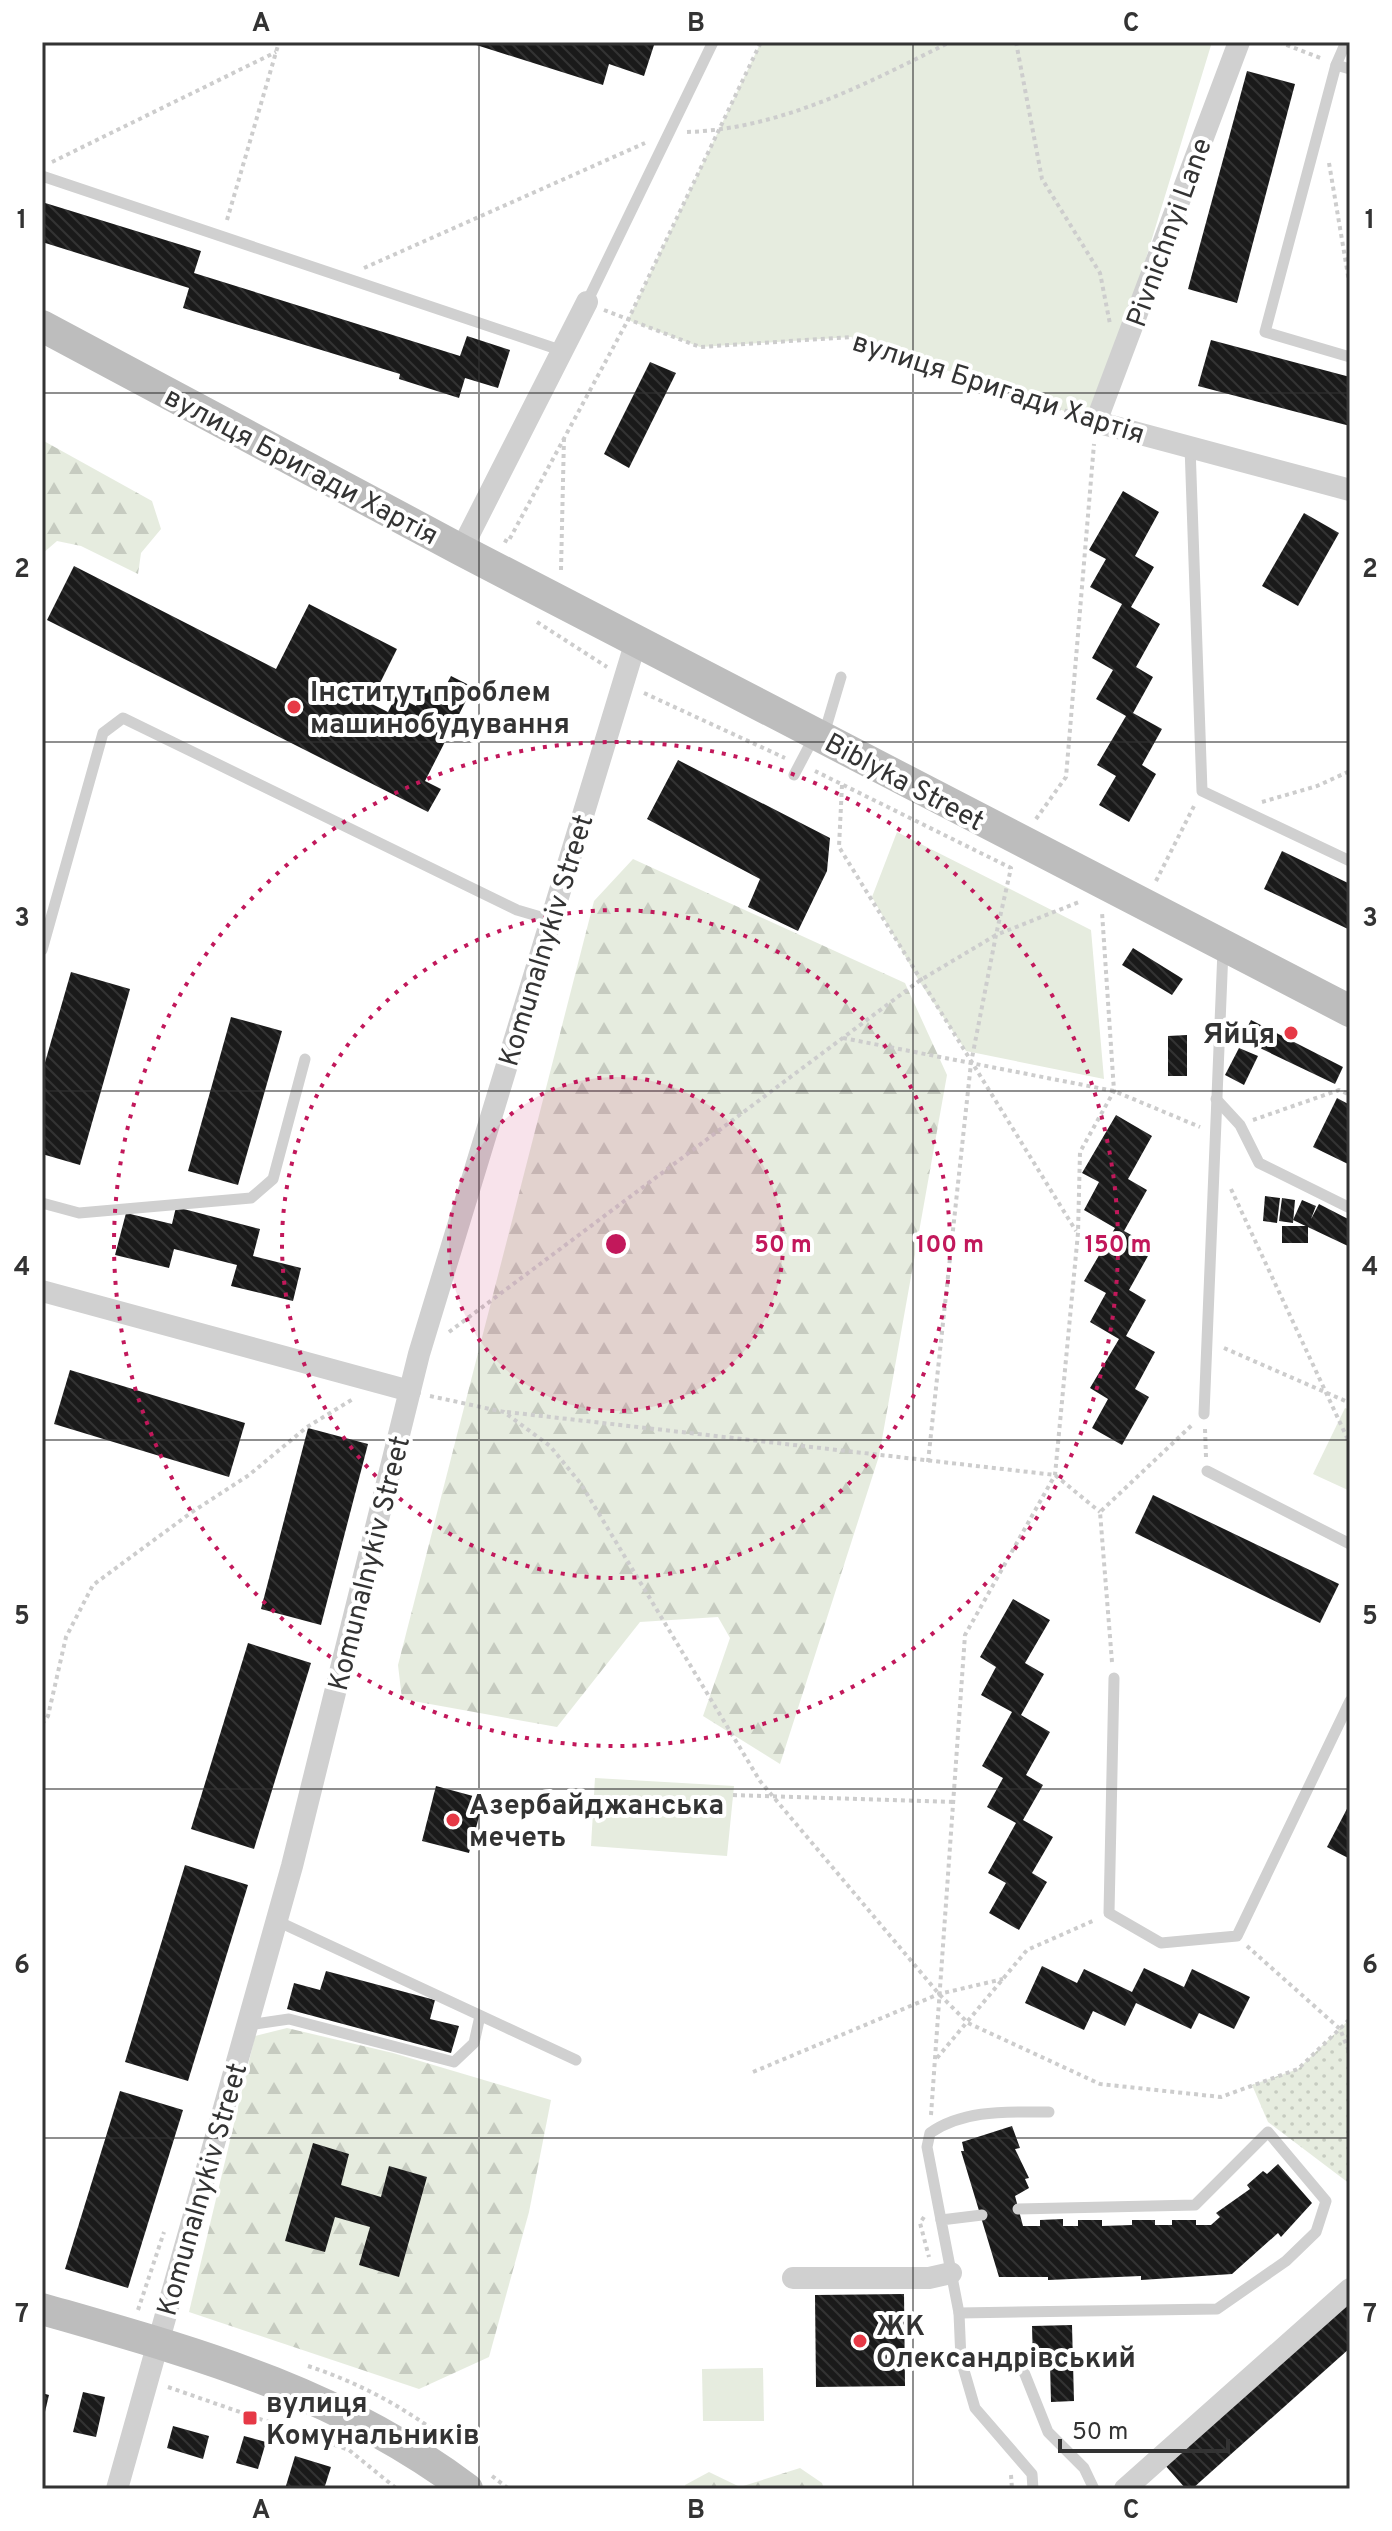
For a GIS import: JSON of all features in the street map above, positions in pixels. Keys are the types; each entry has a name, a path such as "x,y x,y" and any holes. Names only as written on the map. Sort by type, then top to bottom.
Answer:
{"street":[{"name":"Pivnichnyi Lane","path":"1096,422 1239,42"},
{"name":"вулиця Бригади Хартія","path":"42,326 461,550 587,302"},
{"name":"вулиця Бригади Хартія","path":"1096,422 1350,490"},
{"name":"Biblyka Street","path":"461,550 1350,1011"},
{"name":"Komunalnykiv Street","path":"117,2489 277,1921 419,1354 636,641"},
{"path":"42,1291 410,1391"},
{"path":"793,2278 929,2278 951,2273"},
{"path":"1125,2489 1350,2289"},
{"path":"42,2309 157,2342 324,2402 389,2435 434,2478 467,2489"}],"lane":[{"path":"587,302 713,42"},
{"path":"1346,42 1336,65 1265,332 1350,357"},
{"path":"1336,65 1350,69"},
{"path":"42,176 563,351"},
{"path":"1190,446 1202,791 1350,861"},
{"path":"794,775 819,736 841,677"},
{"path":"42,950 103,733 123,718 517,910 551,920"},
{"path":"1204,1414 1223,945"},
{"path":"42,1203 79,1213 251,1198 273,1179 305,1059"},
{"path":"1216,1099 1240,1125 1259,1163 1350,1208"},
{"path":"1207,1471 1350,1544"},
{"path":"1114,1678 1109,1913 1161,1943 1237,1936 1350,1701"},
{"path":"277,1921 576,2060"},
{"path":"247,2025 289,2019 454,2062 474,2043 480,2016"},
{"path":"1033,2489 1032,2474 975,2408 961,2360 959,2313 927,2147 930,2133 942,2125 993,2111 1049,2112"},
{"path":"959,2313 1217,2309 1286,2261 1316,2232 1326,2201 1268,2132 1195,2205 1018,2209"},
{"path":"941,2220 982,2215"},
{"path":"1024,2372 1048,2432 1084,2468 1094,2489"}],"path":[{"path":"222,236 279,42"},
{"path":"508,542 628,320 761,42"},
{"path":"344,277 668,133 721,131 841,96 950,42"},
{"path":"1016,42 1042,179 1100,273 1118,365"},
{"path":"1279,42 1336,65"},
{"path":"42,167 276,52"},
{"path":"1321,122 1350,287"},
{"name":"вулиця Бригади Хартія","path":"587,302 700,347 851,337 1096,422"},
{"path":"1036,819 1066,777 1096,422"},
{"path":"561,570 564,436"},
{"path":"1239,808 1317,786 1350,771"},
{"path":"842,785 839,847 919,981 1078,1233"},
{"path":"1155,882 1202,791"},
{"path":"928,1462 971,1063 1011,868"},
{"path":"419,1354 919,981 996,935 1079,902"},
{"path":"939,1994 965,1635 1055,1475 1078,1233 1080,1152 1114,1091 1102,912"},
{"path":"843,1038 1114,1091 1215,1134"},
{"path":"1240,1125 1339,1090 1350,1095"},
{"path":"1214,1154 1350,1444"},
{"path":"1207,1341 1350,1403"},
{"path":"42,1724 48,1716 66,1637 93,1585 249,1475 307,1427 377,1384"},
{"path":"410,1391 504,1412 1055,1475 1100,1512 1114,1678"},
{"path":"504,1412 550,1446 581,1484 760,1781 939,1994 968,2023 1100,2084 1221,2097 1298,2069 1350,2019"},
{"path":"1100,1512 1204,1414"},
{"path":"1204,1414 1207,1471"},
{"path":"733,1795 953,1802"},
{"path":"935,2060 1027,1950 1109,1913"},
{"path":"1237,1936 1340,2029 1350,2054"},
{"path":"753,2072 939,1994 1003,1979"},
{"path":"1340,2029 1350,2030"},
{"path":"148,2380 349,2450 397,2489"}],"green space":[{"path":"761,42 1212,42 1096,422 851,337 700,347 628,320"},
{"path":"42,440 152,501 161,529 141,553 138,574 81,546 57,541 42,554"},
{"path":"897,832 1091,930 1104,1079 966,1051 919,981 872,897"},
{"path":"633,859 905,983 947,1075 879,1456 780,1764 703,1716 730,1638 718,1617 640,1622 557,1727 402,1699 398,1665 594,901"},
{"path":"1345,1408 1350,1410 1350,1491 1313,1474"},
{"path":"595,1778 734,1786 727,1856 591,1846"},
{"path":"1350,2019 1350,2184 1268,2122 1252,2085 1298,2069"},
{"path":"287,2028 393,2053 551,2100 529,2212 489,2357 419,2389 189,2312 255,2036"},
{"path":"763,2368 764,2421 703,2421 702,2369"},
{"path":"800,2468 822,2483 824,2489 686,2489 685,2485 709,2472 740,2487"}],"building":[{"path":"655,42 644,76 609,64 603,85 470,43"},
{"path":"1247,71 1295,84 1237,303 1188,289"},
{"path":"42,202 201,251 194,273 460,356 467,336 510,350 498,388 465,378 459,398 399,379 400,374 183,308 189,288 42,242"},
{"path":"1211,340 1350,377 1350,426 1198,386"},
{"path":"650,362 676,373 629,468 604,454"},
{"path":"1123,491 1159,512 1135,556 1154,567 1131,607 1160,624 1136,667 1153,677 1133,713 1162,729 1142,765 1156,774 1129,822 1099,805 1116,776 1097,765 1126,716 1096,699 1113,670 1092,658 1122,604 1090,587 1106,559 1089,550"},
{"path":"1304,513 1339,533 1298,606 1262,586"},
{"name":"Інститут проблем машинобудування","path":"74,566 276,669 309,604 397,649 370,703 388,712 396,696 416,706 425,687 441,695 451,676 473,687 425,781 441,789 428,812 47,620"},
{"path":"678,760 830,838 827,871 798,931 748,907 760,879 647,819"},
{"path":"1282,851 1350,884 1350,930 1264,889"},
{"path":"1133,948 1183,979 1172,995 1122,965"},
{"path":"71,972 130,989 80,1165 42,1154 42,1073"},
{"path":"231,1017 282,1031 238,1185 188,1171"},
{"path":"1251,1020 1343,1067 1335,1084 1241,1039"},
{"path":"1187,1035 1187,1076 1168,1076 1168,1036"},
{"path":"1239,1048 1258,1056 1244,1085 1225,1075"},
{"path":"1337,1098 1350,1105 1350,1165 1313,1147"},
{"path":"1116,1115 1152,1136 1128,1179 1147,1190 1124,1231 1153,1247 1129,1290 1146,1300 1126,1336 1155,1352 1135,1389 1149,1397 1122,1445 1092,1428 1108,1399 1090,1388 1119,1339 1090,1322 1106,1293 1084,1281 1115,1228 1084,1210 1099,1182 1082,1173"},
{"path":"1265,1196 1280,1198 1277,1223 1263,1221"},
{"path":"1282,1198 1295,1200 1293,1223 1279,1221"},
{"path":"1302,1200 1316,1206 1311,1219 1319,1204 1350,1220 1350,1247 1293,1220"},
{"path":"176,1207 260,1229 253,1256 301,1268 293,1301 231,1286 237,1265 174,1249 169,1268 115,1255 126,1213 172,1224"},
{"path":"1282,1226 1308,1226 1308,1243 1282,1243"},
{"path":"70,1370 245,1423 229,1477 54,1424"},
{"path":"308,1428 368,1444 321,1625 261,1609"},
{"path":"1153,1495 1339,1584 1320,1623 1135,1533"},
{"path":"1013,1599 1050,1620 1025,1663 1044,1674 1021,1715 1050,1732 1026,1775 1043,1785 1023,1820 1053,1837 1032,1873 1047,1882 1019,1930 989,1913 1006,1883 988,1873 1016,1823 987,1807 1003,1778 982,1766 1012,1712 981,1695 996,1667 980,1657"},
{"path":"248,1643 311,1663 254,1849 191,1829"},
{"name":"Азербайджанська мечеть","path":"436,1786 484,1799 469,1853 422,1841"},
{"path":"1350,1803 1350,1859 1327,1847"},
{"path":"185,1865 248,1885 188,2081 125,2062"},
{"path":"1042,1966 1077,1983 1084,1969 1132,1992 1144,1968 1184,1987 1192,1969 1250,1997 1234,2029 1199,2013 1191,2029 1136,2003 1125,2026 1093,2011 1084,2030 1025,2003"},
{"path":"326,1971 435,2000 430,2019 459,2026 451,2053 287,2009 294,1983 320,1990"},
{"path":"120,2091 183,2110 128,2288 65,2269"},
{"path":"1012,2126 1020,2148 1015,2149 1029,2178 1025,2179 1029,2188 1015,2196 1023,2226 1040,2226 1040,2220 1063,2219 1063,2226 1078,2226 1078,2220 1102,2220 1102,2226 1132,2225 1132,2220 1155,2220 1155,2225 1172,2225 1172,2220 1196,2220 1196,2225 1211,2225 1220,2217 1216,2213 1250,2189 1247,2185 1263,2171 1267,2174 1278,2164 1312,2203 1281,2237 1278,2233 1232,2274 1141,2280 1141,2276 1048,2280 1048,2277 999,2277 961,2151 964,2151 962,2142"},
{"path":"313,2143 349,2154 341,2185 381,2197 389,2166 427,2177 399,2277 359,2265 370,2227 335,2217 325,2252 285,2241"},
{"name":"ЖК Олександрівський","path":"904,2294 905,2386 816,2387 815,2295"},
{"path":"1350,2297 1350,2348 1192,2489 1186,2489 1164,2464"},
{"path":"1072,2325 1074,2401 1051,2402 1050,2364 1033,2364 1032,2326"},
{"path":"83,2392 105,2397 96,2437 73,2432"},
{"path":"42,2393 49,2395 43,2420 42,2420"},
{"path":"173,2426 209,2436 203,2459 167,2448"},
{"path":"244,2436 266,2442 258,2469 236,2463"},
{"path":"295,2456 331,2467 324,2489 285,2489"}],"place":[{"name":"Інститут проблем машинобудування","path":"294,707"},
{"name":"Яйця","path":"1291,1033"},
{"name":"Азербайджанська мечеть","path":"453,1820"},
{"name":"ЖК Олександрівський","path":"860,2341"},
{"name":"вулиця Комунальників","path":"250,2418"}]}
